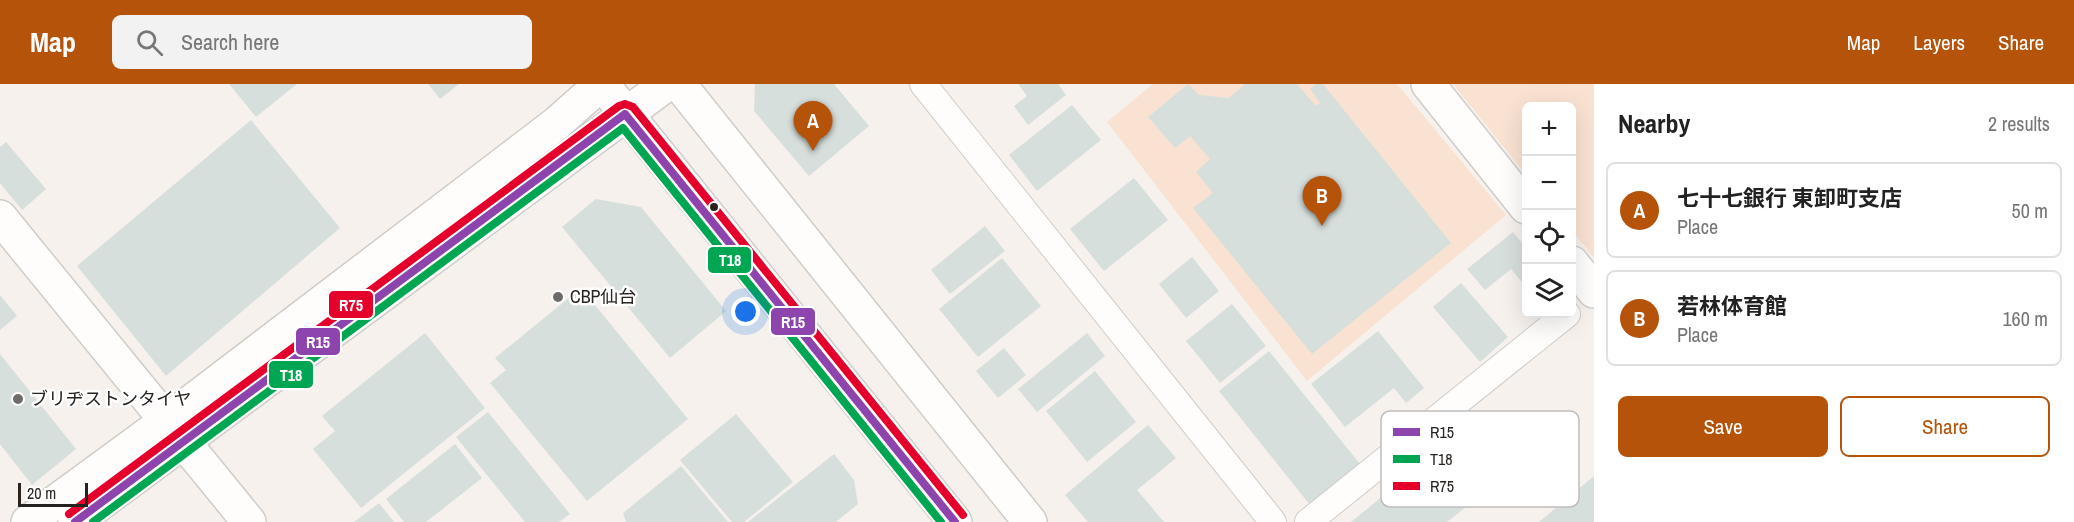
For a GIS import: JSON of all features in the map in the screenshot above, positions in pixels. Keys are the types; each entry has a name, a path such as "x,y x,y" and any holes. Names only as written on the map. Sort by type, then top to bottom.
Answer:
{"street":[{"path":"75,522 176,431 556,124 602,84 955,522"},
{"path":"28,522 176,431 667,84"},
{"path":"679,84 1030,522"},
{"path":"922,84 1273,522"},
{"path":"1428,84 1522,201"},
{"path":"0,217 249,522"},
{"path":"1573,264 1594,292 1576,307"},
{"path":"1446,411 1562,318"},
{"path":"1308,522 1381,463"}],"shaded area":[{"path":"1153,84 1397,84 1506,215 1307,381 1107,122"},
{"path":"1453,84 1594,84 1594,258 1576,235 1576,102 1522,102 1522,170"}],"building":[{"path":"229,84 297,84 256,117"},
{"path":"428,84 459,84 440,99"},
{"path":"755,84 834,84 869,126 809,176 754,111"},
{"path":"1018,84 1058,84 1066,95 1028,125 1014,106 1027,96"},
{"path":"1188,84 1199,95 1229,98 1245,84 1297,84 1316,106 1320,103 1310,89 1316,84 1323,84 1451,243 1312,354 1193,208 1213,193 1196,172 1210,159 1190,136 1175,148 1148,117"},
{"path":"1072,105 1101,140 1037,191 1009,155"},
{"path":"251,120 340,228 166,376 77,266"},
{"path":"6,142 46,189 22,210 0,183 0,147"},
{"path":"1134,178 1168,220 1104,271 1070,229"},
{"path":"596,199 641,207 726,311 670,358 562,227"},
{"path":"985,226 1005,251 950,294 931,270"},
{"path":"1513,232 1522,243 1522,282 1511,269 1485,290 1467,269"},
{"path":"1192,257 1219,291 1186,318 1159,284"},
{"path":"1002,258 1041,306 978,357 939,309"},
{"path":"1461,283 1508,337 1480,362 1433,307"},
{"path":"581,288 688,419 587,501 490,383 506,370 495,358"},
{"path":"0,295 17,316 0,330"},
{"path":"1232,304 1266,346 1220,383 1186,341"},
{"path":"1378,331 1424,388 1406,403 1394,388 1345,427 1311,384"},
{"path":"425,333 485,408 361,508 313,449 335,431 322,416"},
{"path":"1087,333 1105,356 1037,412 1018,389"},
{"path":"1004,348 1026,375 998,398 976,371"},
{"path":"1269,351 1360,464 1310,505 1219,391"},
{"name":"ブリヂストンタイヤ","path":"0,354 76,449 32,485 0,444"},
{"path":"1095,371 1136,422 1087,462 1046,411"},
{"path":"488,412 570,514 559,522 525,522 456,437"},
{"path":"736,414 793,482 744,522 732,522 680,460"},
{"path":"1148,425 1176,458 1137,490 1164,522 1088,522 1065,495"},
{"path":"455,444 482,478 426,522 404,522 386,499"},
{"path":"834,454 854,480 858,504 836,522 748,522"},
{"path":"681,466 728,522 626,522 623,513"},
{"path":"1594,476 1594,522 1539,522 1557,507 1579,507 1579,489"},
{"path":"1381,497 1381,507 1466,507 1447,522 1351,522"},
{"path":"379,503 394,522 354,522"}],"transit line":[{"name":"R75","path":"69,514 619,106 625,104 633,107 963,515"},
{"name":"R15","path":"75,522 625,114 955,522"},
{"name":"T18","path":"93,522 623,128 941,522"}],"place":[{"name":"七十七銀行 東卸町支店","path":"813,151"},
{"name":"若林体育館","path":"1322,226"},
{"name":"CBP仙台","path":"558,297"},
{"name":"ブリヂストンタイヤ","path":"18,399"}]}
